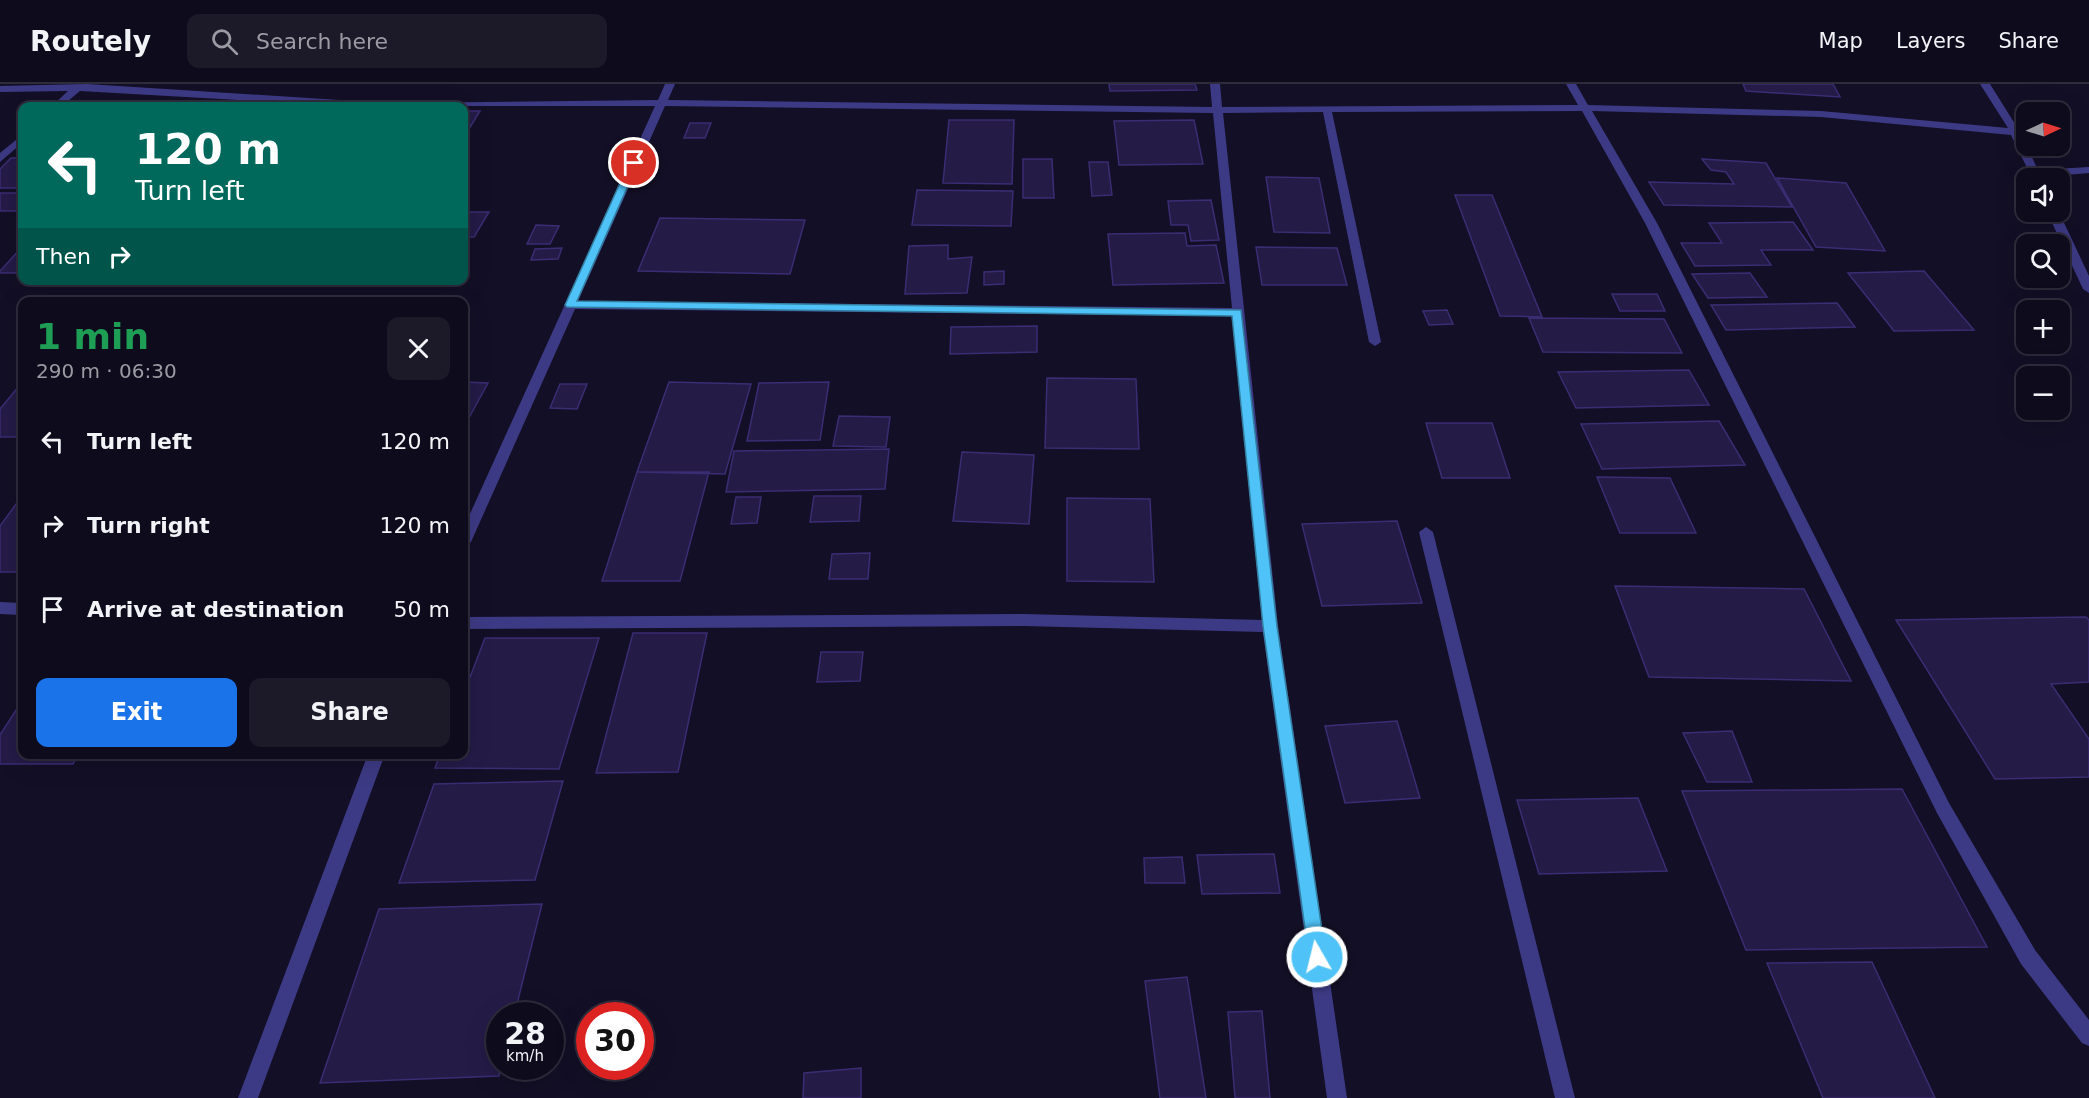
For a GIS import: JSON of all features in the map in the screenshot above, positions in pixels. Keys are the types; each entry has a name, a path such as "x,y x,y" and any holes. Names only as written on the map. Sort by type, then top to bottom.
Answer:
{"street":[{"path":"468,533 670,84"},
{"path":"1215,84 1270,626 1338,1098"},
{"path":"1570,84 1651,223 1943,808 2028,957 2089,1036"},
{"path":"1985,84 2015,132 2032,168"},
{"path":"0,89 80,86 325,102"},
{"path":"62,102 80,86"},
{"path":"468,105 661,103 1219,110 1584,108 1821,114 2015,132"},
{"path":"1327,110 1375,342"},
{"path":"0,159 18,142"},
{"path":"2070,172 2089,170"},
{"path":"2058,222 2089,289"},
{"path":"570,305 1237,312"},
{"path":"1426,532 1565,1098"},
{"path":"0,608 18,609"},
{"path":"468,623 1024,620 1270,626"},
{"path":"248,1098 375,759"}],"building":[{"path":"1109,84 1195,84 1197,90 1110,91"},
{"path":"1743,84 1833,84 1840,97 1746,91"},
{"path":"468,111 480,111 468,130"},
{"path":"949,120 1014,120 1012,184 943,183"},
{"path":"1194,120 1203,164 1119,165 1114,121"},
{"path":"690,123 711,123 705,138 684,138"},
{"path":"11,158 18,158 18,188 0,188 0,169"},
{"path":"1023,159 1052,159 1054,198 1023,198"},
{"path":"1702,159 1766,163 1792,207 1664,205 1649,182 1734,184 1726,172 1711,170"},
{"path":"1089,162 1108,162 1112,195 1092,196"},
{"path":"1266,177 1319,178 1330,233 1274,232"},
{"path":"1777,178 1846,183 1885,251 1816,247"},
{"path":"917,190 1013,191 1011,226 912,225"},
{"path":"0,193 18,193 18,211 0,211"},
{"path":"1455,195 1492,195 1542,317 1500,316"},
{"path":"1211,200 1219,240 1191,241 1188,225 1171,225 1168,201"},
{"path":"468,212 489,212 474,237 468,237"},
{"path":"660,218 805,220 790,274 638,271"},
{"path":"1793,222 1813,250 1761,250 1771,265 1695,266 1681,243 1722,243 1709,223"},
{"path":"536,225 559,226 550,244 527,244"},
{"path":"1185,233 1187,246 1216,245 1224,283 1113,285 1108,234"},
{"path":"948,245 948,259 972,257 967,293 905,294 909,246"},
{"path":"1256,247 1337,248 1347,285 1262,285"},
{"path":"562,248 558,259 531,260 535,249"},
{"path":"18,251 18,273 0,273"},
{"path":"1004,271 1004,284 984,285 984,272"},
{"path":"1924,271 1974,330 1894,331 1848,273"},
{"path":"1750,273 1767,297 1708,298 1692,274"},
{"path":"1612,294 1657,294 1665,311 1620,311"},
{"path":"1837,303 1855,327 1726,330 1711,305"},
{"path":"1447,310 1453,324 1429,325 1423,311"},
{"path":"1529,318 1664,319 1682,353 1543,352"},
{"path":"1037,326 1037,352 950,354 951,327"},
{"path":"1689,370 1709,405 1576,408 1558,372"},
{"path":"1047,378 1136,379 1139,449 1045,448"},
{"path":"468,382 488,383 468,420"},
{"path":"669,382 751,384 725,474 637,472"},
{"path":"829,382 820,440 747,441 759,383"},
{"path":"560,384 587,384 577,409 550,408"},
{"path":"18,387 18,437 0,437 0,409"},
{"path":"839,416 890,417 886,447 833,446"},
{"path":"1719,421 1745,465 1602,469 1581,424"},
{"path":"1426,423 1492,423 1510,478 1442,478"},
{"path":"889,449 885,489 726,492 734,451"},
{"path":"962,452 1034,455 1029,524 953,521"},
{"path":"637,472 709,472 680,581 602,581"},
{"path":"1597,477 1670,478 1696,533 1620,533"},
{"path":"814,496 861,496 859,521 810,522"},
{"path":"736,497 761,497 757,523 731,524"},
{"path":"1067,498 1150,499 1154,582 1067,581"},
{"path":"18,501 18,572 0,572 0,526"},
{"path":"1397,521 1422,603 1322,606 1302,524"},
{"path":"870,553 868,579 829,579 832,554"},
{"path":"1615,586 1804,589 1851,681 1649,677"},
{"path":"2086,617 2089,620 2089,682 2051,684 2089,739 2089,777 1995,779 1896,620"},
{"path":"633,633 707,633 678,772 596,773"},
{"path":"485,638 599,638 559,769 435,768 438,759 468,759 468,683"},
{"path":"821,652 863,652 860,681 817,682"},
{"path":"18,707 18,759 76,759 73,764 0,764 0,735"},
{"path":"1397,721 1420,798 1345,803 1325,726"},
{"path":"1732,731 1752,782 1707,782 1683,733"},
{"path":"563,781 535,880 399,883 434,784"},
{"path":"1902,789 1987,947 1746,950 1682,791"},
{"path":"1638,798 1667,871 1539,874 1517,800"},
{"path":"1274,854 1280,893 1202,894 1197,855"},
{"path":"1182,857 1185,883 1145,883 1144,858"},
{"path":"542,904 518,1002 486,1002 486,1077 320,1083 379,909"},
{"path":"1872,962 1935,1098 1823,1098 1767,963"},
{"path":"1187,977 1206,1098 1160,1098 1145,981"},
{"path":"1262,1011 1270,1098 1235,1098 1228,1012"},
{"path":"861,1068 861,1098 803,1098 804,1073"}],"route":[{"path":"634,163 570,305 1237,312 1270,626 1317,957"}]}
